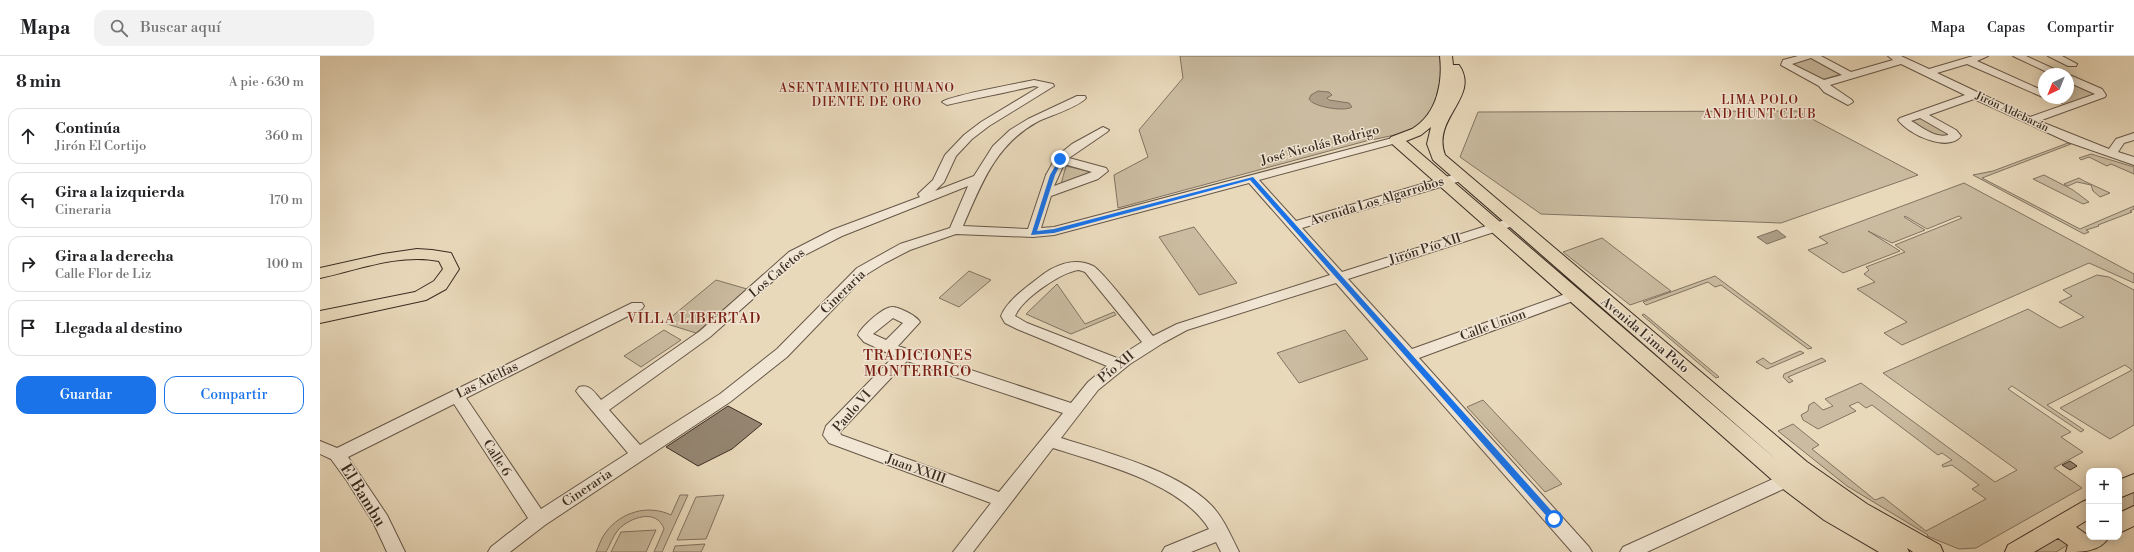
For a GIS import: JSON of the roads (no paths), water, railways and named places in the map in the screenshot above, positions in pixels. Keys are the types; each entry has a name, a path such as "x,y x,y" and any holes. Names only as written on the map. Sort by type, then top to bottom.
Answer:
{"main road":[{"path":"1396,140 1419,130 1435,114 1443,95 1448,66 1446,56"},
{"name":"Avenida Lima Polo","path":"1451,56 1458,75 1456,100 1438,126 1434,142 1438,157 1460,177 1504,224 1576,295 1625,328 1786,480 1831,514 1898,552"},
{"path":"1419,130 1416,145 1420,159"},
{"name":"Avenida Lima Polo","path":"1396,140 1420,159 1443,181 1504,224 1625,328 1800,468 1860,510 1932,552"},
{"path":"320,273 406,256 433,253 445,257 451,269 440,285 420,296 320,317"},
{"path":"320,277 391,263 420,260 432,263 436,271 431,282 414,291 320,311"},
{"path":"2122,488 2134,482"},
{"path":"2016,552 2086,510"},
{"path":"2122,522 2134,515"},
{"path":"2058,526 2086,545"}],"street":[{"path":"1809,56 1787,62 1786,65 1823,84 1828,90 1848,102"},
{"path":"1814,56 1851,76"},
{"path":"1928,73 1980,56"},
{"path":"2018,56 2046,68"},
{"path":"2053,56 2072,64"},
{"path":"1823,84 1851,76 1898,58"},
{"name":"Jirón Aldebarán","path":"1898,58 2030,121 2088,146 2134,161"},
{"path":"1968,61 2038,92"},
{"path":"2030,121 2101,95 2102,93 2074,81"},
{"path":"909,205 937,184 951,155 968,137 1004,112 1049,86 1034,82 986,94 957,98 947,102"},
{"path":"1920,114 1975,95"},
{"path":"955,230 979,178 1006,139 1036,120 1081,98"},
{"path":"2063,104 2069,107"},
{"path":"1033,233 1052,175 1060,159 1076,146 1103,130"},
{"path":"2111,154 2120,141 2134,136"},
{"name":"José Nicolás Rodrigo","path":"1251,178 1396,140"},
{"path":"1047,193 1094,176 1102,171 1060,159"},
{"name":"Avenida Los Algarrobos","path":"1294,226 1460,177"},
{"name":"Los Cafetos","path":"599,409 705,334 794,255 815,243 979,178"},
{"path":"1251,178 1583,552"},
{"name":"Cineraria","path":"497,552 539,520 725,398 782,353 862,271 905,247 955,230 1033,233 1054,231 1251,178"},
{"name":"Jirón Pío XII","path":"1338,277 1504,224"},
{"path":"1118,364 1022,326 1010,320 1008,316 1010,311 1054,273 1074,266 1085,266 1090,269 1150,342"},
{"name":"Pío XII","path":"962,552 1093,386 1118,364 1150,342 1182,327 1338,277"},
{"name":"Calle Union","path":"1409,356 1576,295"},
{"name":"Las Adelfas","path":"337,456 456,395 637,306"},
{"path":"888,347 1074,410"},
{"name":"Paulo VI","path":"831,435 832,430 902,358 908,355"},
{"path":"584,391 638,454"},
{"name":"Calle 6","path":"456,395 539,520"},
{"name":"Juan XXIII","path":"831,435 835,439 1002,500"},
{"path":"1050,441 1158,480 1187,495 1204,509 1230,552"},
{"name":"El Bambu","path":"320,447 337,456 353,476 380,520 396,552"},
{"path":"1629,552 1786,480"},
{"path":"1171,552 1219,532"}],"district":[{"name":"ASENTAMIENTO HUMANO DIENTE DE ORO","path":"867,95"},
{"name":"LIMA POLO AND HUNT CLUB","path":"1760,107"},
{"name":"VILLA LIBERTAD","path":"694,319"},
{"name":"TRADICIONES MONTERRICO","path":"918,364"}]}
